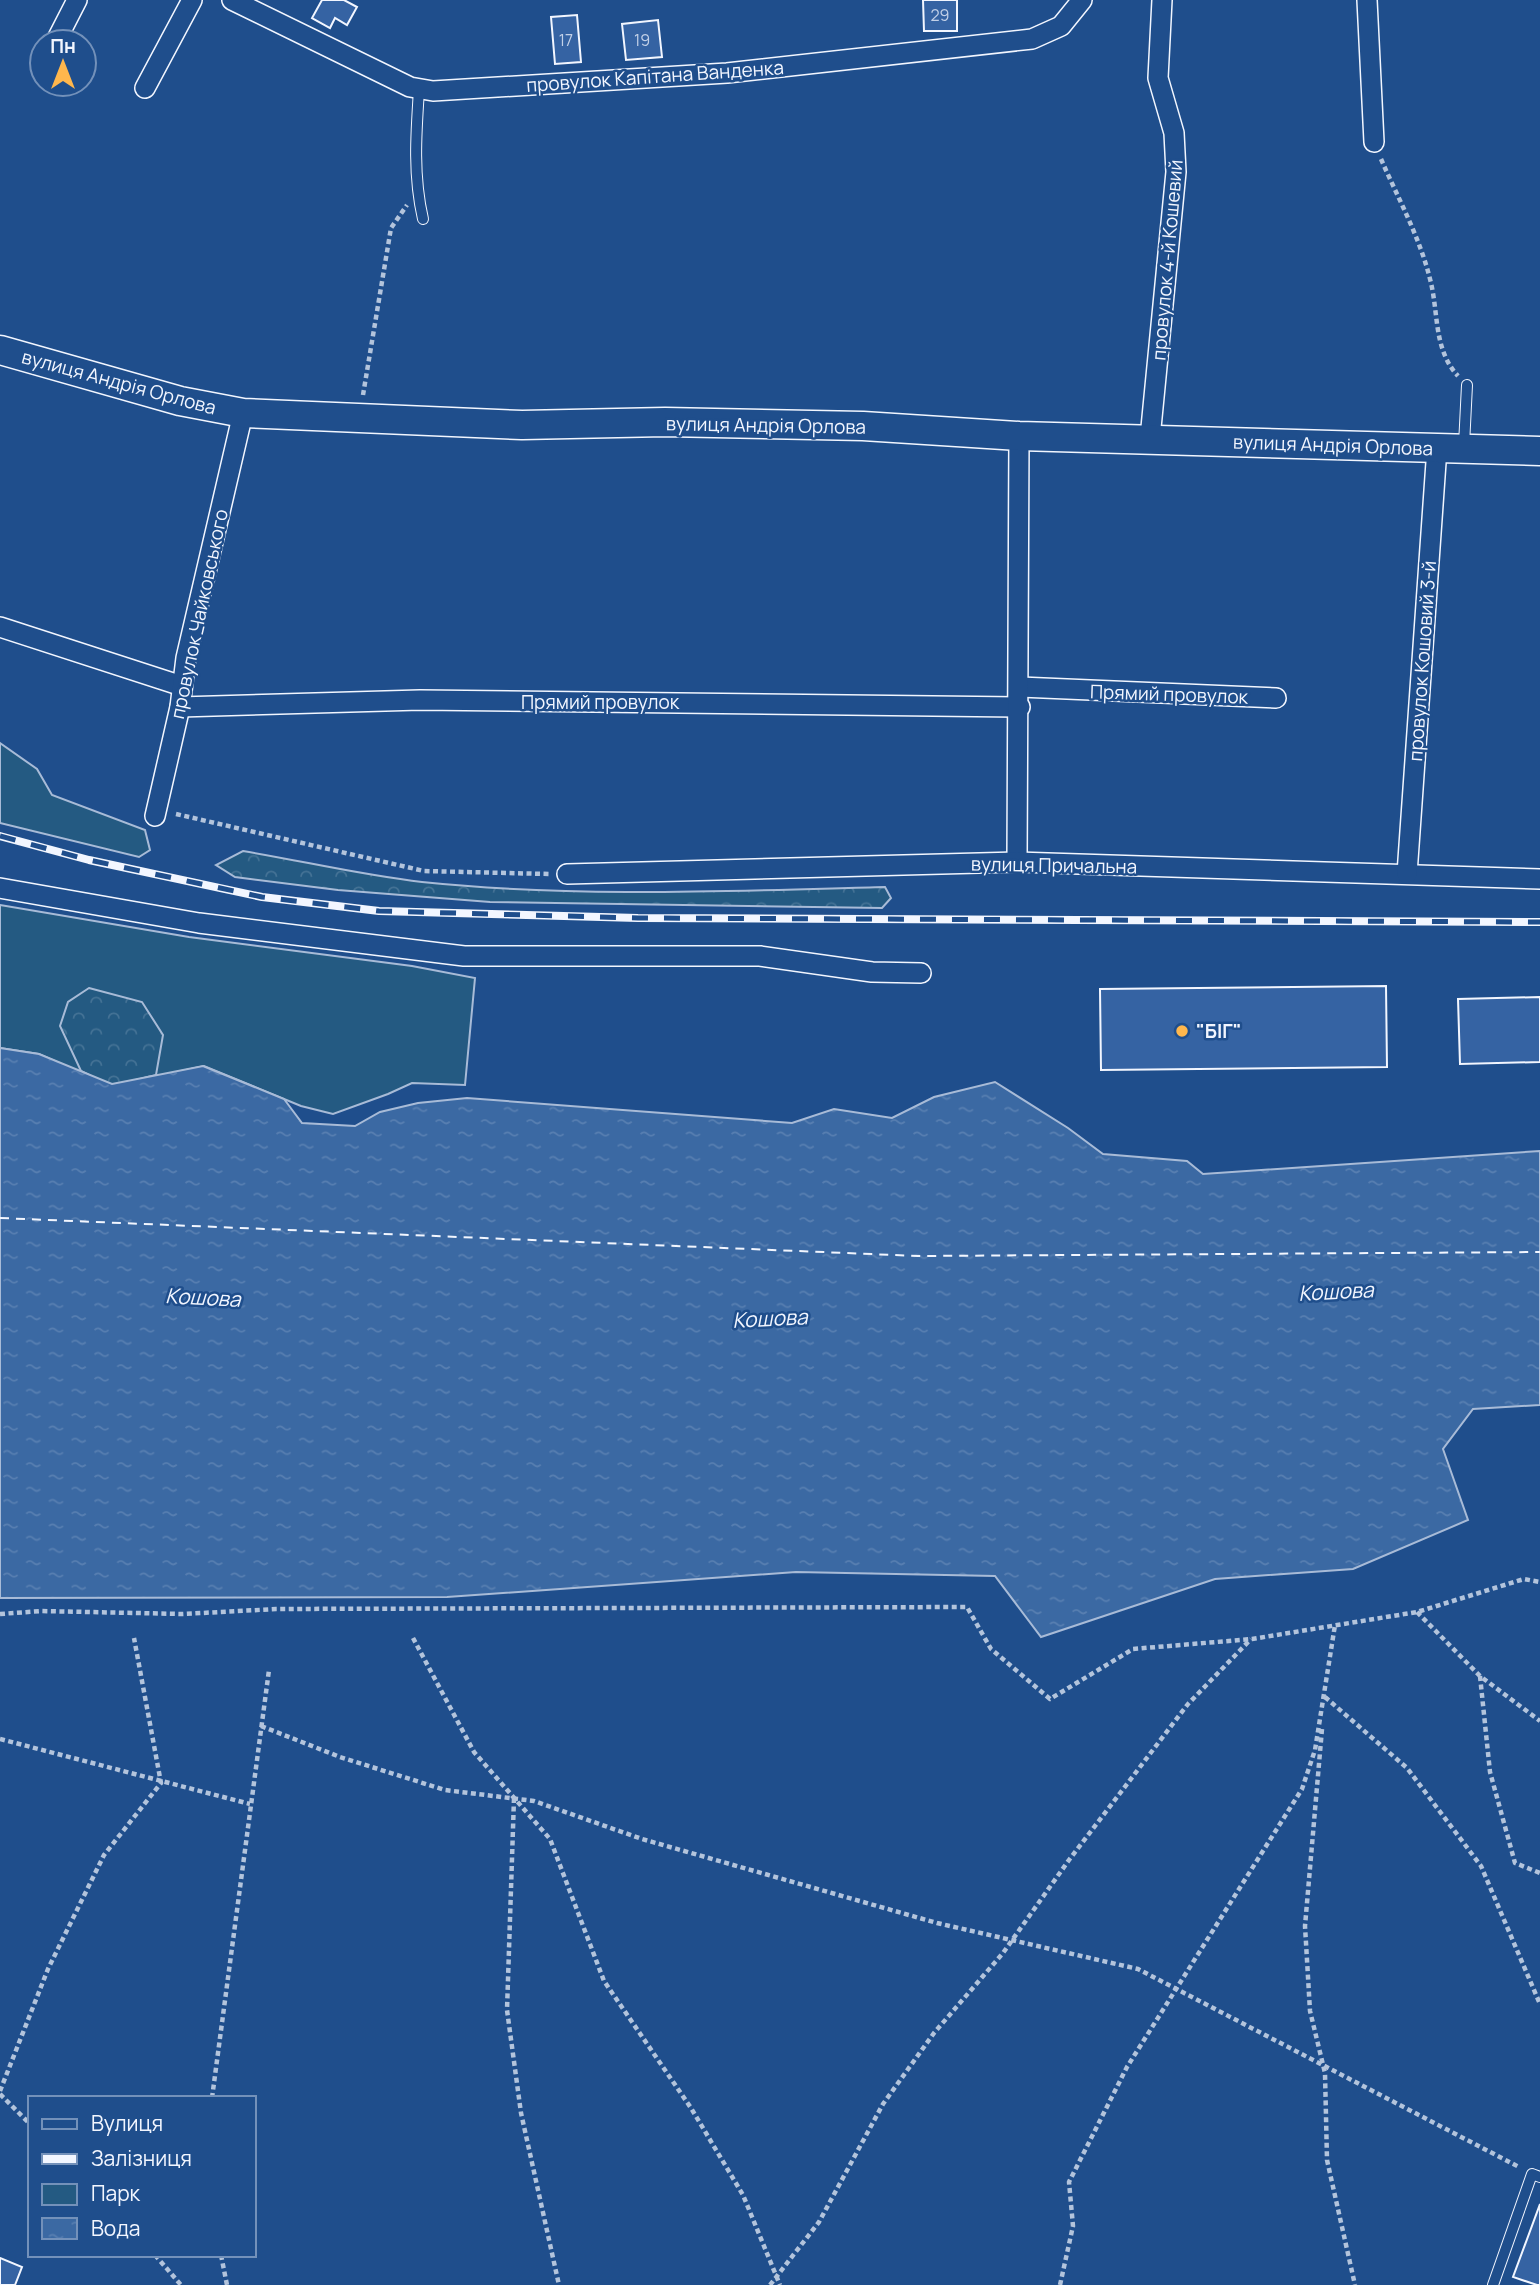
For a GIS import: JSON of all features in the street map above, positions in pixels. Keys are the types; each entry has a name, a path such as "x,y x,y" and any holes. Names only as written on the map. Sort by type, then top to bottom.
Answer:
{"street":[{"path":"63,28 77,0"},
{"path":"145,88 192,0"},
{"name":"провулок Капітана Ванденка","path":"232,0 255,5 419,90 447,91 727,73 1032,39 1061,26 1082,0"},
{"name":"провулок 4-й Кошевий","path":"1150,438 1176,172 1174,133 1158,78 1162,0"},
{"path":"1367,0 1374,142"},
{"name":"вулиця Андрія Орлова","path":"0,350 180,401 243,413 522,425 665,422 863,426 1019,436 1540,452"},
{"name":"провулок Чайковського","path":"156,812 180,707 186,658 243,413"},
{"path":"1017,862 1020,697 1019,436"},
{"name":"провулок Кошовий 3-й","path":"1407,874 1450,449"},
{"path":"0,627 182,686"},
{"name":"Прямий провулок","path":"180,707 420,700 1276,698"},
{"name":"вулиця Причальна","path":"567,874 1017,862 1540,879"},
{"path":"0,888 199,923 464,956 760,956 872,972 921,973"}],"lane":[{"path":"419,90 415,153 423,219"},
{"path":"1450,449 1467,386"},
{"path":"1493,2285 1536,2176"}],"path":[{"path":"1374,142 1430,279 1438,333 1447,364 1467,386"},
{"path":"359,420 391,228 401,211 418,195"},
{"path":"156,812 424,871 567,874"},
{"path":"0,1614 41,1611 183,1614 276,1609 967,1607 991,1649 1051,1699 1133,1649 1252,1639 1417,1612 1524,1579 1540,1582"},
{"path":"1417,1612 1479,1676 1540,1721"},
{"path":"1060,2285 1073,2226 1069,2182 1127,2067 1301,1789 1315,1750 1335,1625"},
{"path":"28,2122 0,2092 48,1969 104,1855 161,1783 134,1638"},
{"path":"413,1638 474,1752 550,1839 604,1981 691,2108 743,2195 780,2285"},
{"path":"770,2285 819,2222 883,2104 934,2033 1013,1940 1069,1860 1188,1704 1252,1639"},
{"path":"212,2096 269,1670"},
{"path":"1479,1676 1490,1772 1516,1863 1540,1873"},
{"path":"1324,1697 1407,1768 1481,1866 1540,2004"},
{"path":"1324,1697 1305,1926 1310,2011 1323,2066 1326,2160 1355,2285"},
{"path":"261,1727 445,1790 534,1801 642,1839 923,1919 1138,1969 1536,2176"},
{"path":"0,1739 250,1804"},
{"path":"514,1798 507,2010 521,2113 559,2285"},
{"path":"157,2257 181,2285"},
{"path":"221,2257 227,2285"}],"green space":[{"path":"0,743 37,769 52,795 145,830 150,850 139,857 0,823"},
{"path":"243,851 399,879 480,887 654,892 885,887 891,898 882,908 490,902 338,890 235,877 216,865"},
{"path":"0,905 189,937 412,966 475,978 465,1085 412,1083 333,1114 301,1106 204,1066 111,1086 39,1054 0,1048"},
{"path":"89,988 142,1002 163,1035 156,1075 111,1086 81,1071 60,1026 68,1002"}],"water":[{"name":"Кошова","path":"0,1048 39,1054 112,1084 203,1066 284,1099 302,1123 355,1126 380,1112 418,1103 467,1098 792,1123 834,1109 892,1118 934,1097 995,1082 1068,1128 1103,1154 1187,1161 1203,1174 1540,1151 1540,1405 1473,1409 1443,1449 1468,1520 1353,1569 1215,1579 1041,1637 995,1576 796,1572 447,1597 0,1598"}],"building":[{"path":"322,0 344,0 357,7 347,25 335,18 330,28 312,18"},
{"path":"923,0 957,0 957,31 924,31"},
{"path":"577,15 581,62 555,64 551,17"},
{"path":"658,20 662,57 626,60 622,24"},
{"path":"1386,986 1387,1067 1101,1070 1100,989"},
{"path":"1540,997 1540,1062 1460,1064 1458,999"},
{"path":"1540,2204 1540,2285 1537,2285 1513,2277"},
{"path":"0,2258 22,2267 15,2285 0,2285"}],"ferry route":[{"path":"0,1218 918,1256 1540,1252"}],"railway":[{"path":"0,836 89,860 262,897 379,911 638,918 1540,922"}],"place":[{"name":"\"БІГ\"","path":"1182,1031"}]}
